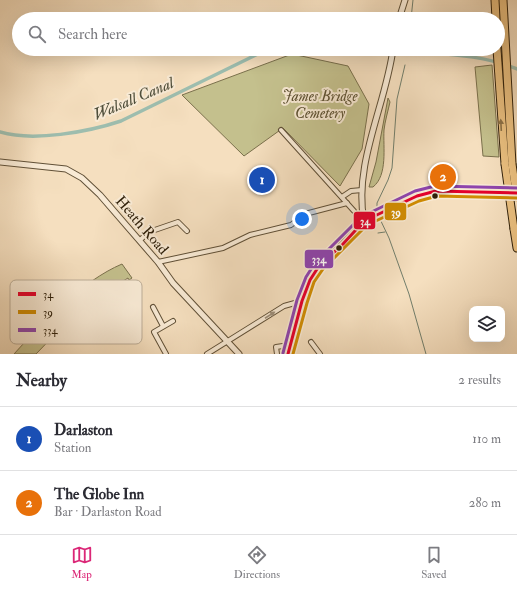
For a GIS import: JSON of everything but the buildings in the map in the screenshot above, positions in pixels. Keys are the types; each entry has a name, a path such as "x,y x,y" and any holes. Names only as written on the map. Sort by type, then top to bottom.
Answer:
{"highway":[{"path":"495,0 496,12"},
{"path":"503,0 504,12"},
{"path":"505,29 509,164 517,198"},
{"path":"497,56 517,248"}],"main road":[{"path":"288,354 302,301 310,280 319,266 333,254 364,221 423,194 446,190 517,193"}],"street":[{"path":"401,12 404,0"},
{"path":"364,221 362,190 366,162 391,56"},
{"path":"281,130 354,211"},
{"name":"Heath Road","path":"0,162 66,169 76,173 95,189 140,240 173,282 239,354"},
{"path":"342,197 351,191 362,190"},
{"path":"158,262 223,248 250,235 293,224 302,216 347,203"},
{"path":"140,240 149,232 178,222 187,231"},
{"path":"208,354 288,304 302,301"},
{"path":"153,306 163,326"},
{"path":"166,354 154,332 172,321"},
{"path":"311,342 320,354"},
{"path":"277,354 276,348 283,346"}],"green space":[{"name":"James Bridge Cemetery","path":"287,56 301,56 348,66 369,104 362,149 340,186 283,128 244,156 182,95"},
{"path":"492,65 499,157 483,156 475,67"},
{"path":"388,98 390,102 384,130 383,168 378,182 373,187 369,187 376,162"},
{"path":"122,264 132,278 129,280 128,278 125,280 94,280 107,271"},
{"path":"23,344 46,344 36,354 14,354"}],"waterway":[{"path":"412,12 413,0"},
{"name":"Walsall Canal","path":"0,132 13,135 44,136 77,132 108,125 121,121 254,56"},
{"name":"Walsall Canal","path":"464,56 487,60 517,69"},
{"path":"377,212 377,203 392,168 397,99 405,65"},
{"path":"379,217 389,238 409,294 426,354"},
{"path":"378,233 385,232"}],"transit line":[{"name":"334","path":"283,353 297,300 306,277 315,263 361,217 415,191 435,186 517,188"},
{"name":"34","path":"288,354 302,301 310,280 319,266 343,244 364,221 417,196 436,191 517,193"},
{"name":"39","path":"293,354 314,282 323,269 367,225 419,201 437,196 517,198"}],"place":[{"name":"The Globe Inn","path":"443,177"},
{"name":"Darlaston","path":"262,180"}]}
